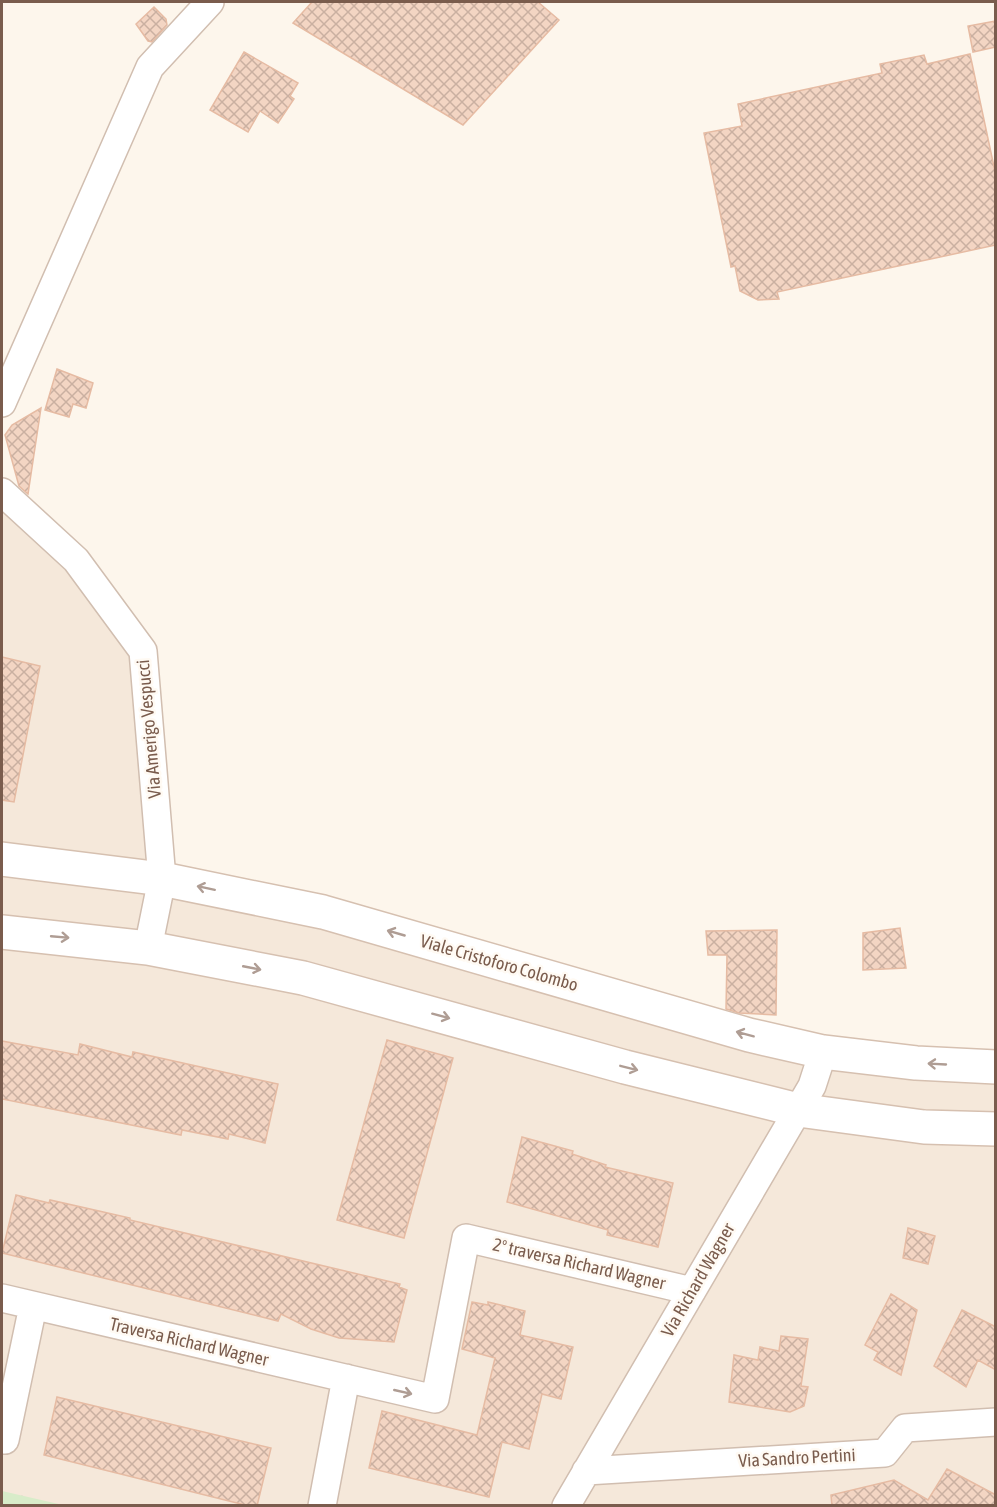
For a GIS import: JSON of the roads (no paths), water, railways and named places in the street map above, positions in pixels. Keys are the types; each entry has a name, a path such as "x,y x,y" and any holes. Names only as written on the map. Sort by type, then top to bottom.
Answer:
{"main road":[{"name":"Viale Cristoforo Colombo","path":"2,859 162,879 323,912 749,1035 823,1052 916,1063 996,1067"},
{"path":"2,932 148,948 303,978 625,1067 798,1110 924,1127 996,1129"}],"street":[{"path":"2,403 150,67 210,2"},
{"name":"Via Amerigo Vespucci","path":"2,492 76,560 142,651 162,879 148,948"},
{"name":"Via Richard Wagner","path":"566,1506 812,1086 823,1052"},
{"name":"2° traversa Richard Wagner","path":"466,1238 692,1291"},
{"name":"Traversa Richard Wagner","path":"2,1298 435,1399 466,1238"},
{"path":"2,1440 5,1440 33,1306"},
{"path":"322,1506 346,1378"},
{"name":"Via Sandro Pertini","path":"586,1471 885,1453 905,1428 996,1422"}]}
